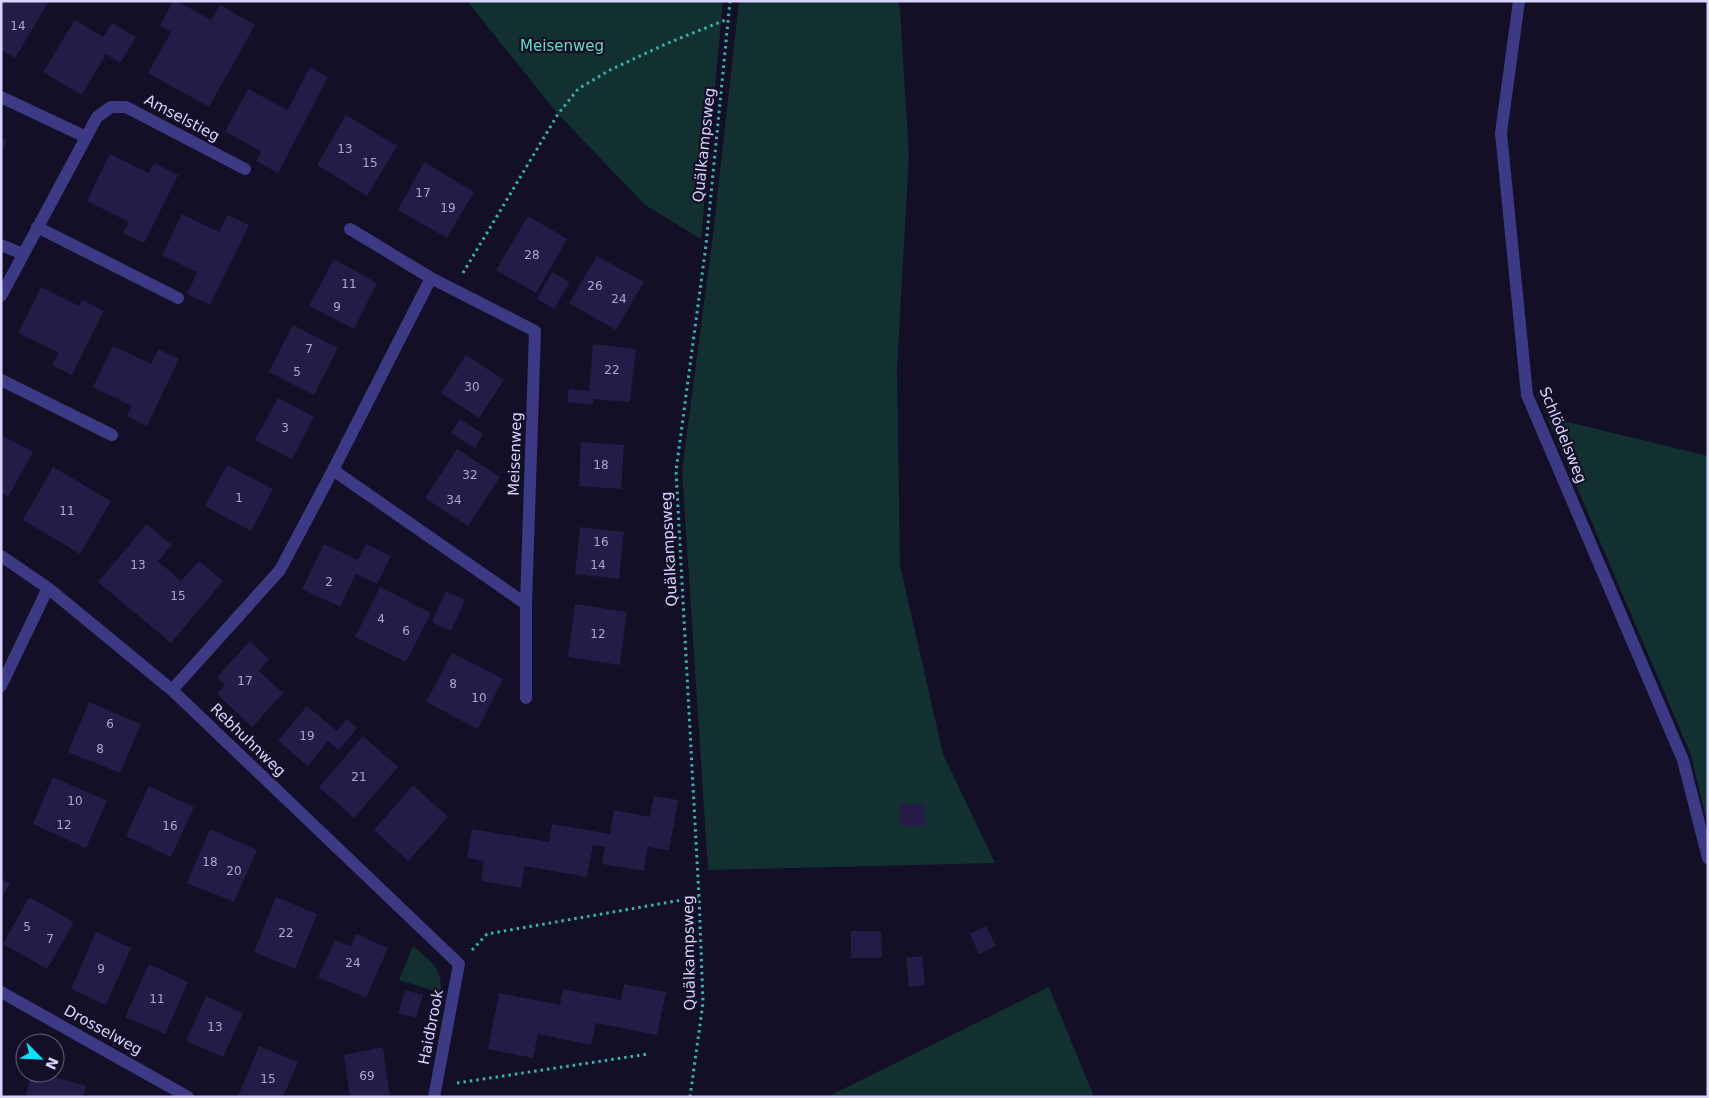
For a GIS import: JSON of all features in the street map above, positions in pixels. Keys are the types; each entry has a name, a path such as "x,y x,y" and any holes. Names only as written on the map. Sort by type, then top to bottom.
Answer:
{"street":[{"name":"Schlödelsweg","path":"1519,1 1501,133 1527,395 1684,760 1708,858"},
{"path":"1,97 86,137"},
{"name":"Amselstieg","path":"1,296 97,117 111,107 126,107 245,169"},
{"path":"37,227 178,298"},
{"name":"Meisenweg","path":"350,230 431,278 535,331 526,604 526,698"},
{"path":"1,245 24,254"},
{"path":"172,690 280,570 431,278"},
{"path":"1,380 112,435"},
{"path":"333,470 526,604"},
{"name":"Rebhuhnweg","path":"1,556 48,588 172,690 459,964"},
{"path":"1,686 48,588"},
{"name":"Haidbrook","path":"435,1091 459,964"},
{"name":"Drosselweg","path":"1,992 188,1097"}],"path":[{"name":"Quälkampsweg","path":"690,1097 703,1003 676,471 706,245 730,1"},
{"path":"454,289 558,114 578,89 610,70 659,46 728,19"},
{"path":"459,964 487,934 699,897"},
{"path":"435,1091 648,1054"}],"green space":[{"path":"467,1 723,1 701,239 645,205 558,114"},
{"path":"739,1 898,1 909,156 897,368 900,565 943,754 995,863 708,870 682,470 712,243"},
{"path":"1547,417 1708,456 1708,827 1691,755"},
{"path":"413,946 437,970 440,977 441,993 399,980"},
{"path":"1049,987 1094,1097 827,1097"}],"building":[{"path":"1,1 49,1 15,58 1,50"},
{"path":"173,1 177,1 211,20 220,5 255,25 209,107 148,73 171,32 160,26"},
{"path":"75,20 103,37 112,23 136,37 120,63 106,54 82,95 43,72"},
{"path":"310,67 328,77 278,173 256,161 261,151 225,132 248,89 288,110"},
{"path":"346,115 397,146 367,196 317,165"},
{"path":"1,138 7,140 1,154"},
{"path":"110,154 149,173 154,163 178,175 144,243 123,233 129,222 87,201"},
{"path":"424,162 474,192 447,238 398,210"},
{"path":"182,214 219,232 228,215 249,225 210,305 187,294 197,272 162,255"},
{"path":"528,216 567,239 536,293 496,270"},
{"path":"597,256 644,282 616,330 569,303"},
{"path":"334,259 377,283 354,329 309,306"},
{"path":"552,272 570,282 554,309 537,299"},
{"path":"41,287 79,306 82,300 104,311 72,375 52,365 59,353 18,333"},
{"path":"293,325 338,348 314,395 269,372"},
{"path":"593,344 636,349 630,402 593,399 593,405 567,402 569,389 589,391"},
{"path":"113,346 151,364 158,349 179,359 147,426 127,416 132,406 93,387"},
{"path":"466,355 504,380 479,418 441,393"},
{"path":"278,398 314,417 292,459 255,440"},
{"path":"460,419 483,434 475,448 451,433"},
{"path":"1,435 33,452 8,497 1,493"},
{"path":"581,442 624,445 621,489 579,486"},
{"path":"457,449 500,477 468,526 425,498"},
{"path":"227,465 273,489 251,531 205,506"},
{"path":"53,467 111,501 80,554 23,520"},
{"path":"147,524 172,545 158,561 181,581 199,561 223,581 171,643 98,582"},
{"path":"580,527 624,532 619,579 575,574"},
{"path":"324,544 358,560 366,544 391,556 377,584 356,574 340,607 302,589"},
{"path":"380,587 431,613 406,662 355,637"},
{"path":"446,591 465,600 451,631 432,622"},
{"path":"575,604 627,612 620,665 568,657"},
{"path":"250,641 269,659 259,671 283,693 252,727 217,694 225,685 217,677"},
{"path":"452,653 503,679 478,729 426,702"},
{"path":"89,702 141,724 120,773 68,752"},
{"path":"307,706 337,731 347,719 357,728 339,750 328,741 308,766 278,741"},
{"path":"363,736 398,767 354,818 319,787"},
{"path":"53,777 107,801 86,848 33,824"},
{"path":"413,785 448,817 408,861 374,830"},
{"path":"149,786 194,807 171,857 126,836"},
{"path":"654,796 678,800 669,850 648,847 644,871 602,864 605,847 593,845 587,877 525,866 521,888 481,881 484,861 467,858 472,829 549,842 552,824 610,834 614,810 650,817"},
{"path":"900,804 925,804 925,826 900,826"},
{"path":"210,829 257,850 234,902 187,883"},
{"path":"1,878 10,883 1,899"},
{"path":"29,897 74,922 47,969 3,944"},
{"path":"276,897 317,914 295,969 254,952"},
{"path":"986,926 996,946 979,954 970,934"},
{"path":"851,931 881,931 882,958 851,958"},
{"path":"96,932 131,948 106,1005 71,989"},
{"path":"356,934 388,948 366,998 318,977 335,940 351,947"},
{"path":"922,956 925,985 909,987 906,958"},
{"path":"149,964 188,982 165,1034 125,1017"},
{"path":"624,984 666,992 657,1035 596,1023 591,1045 538,1034 533,1058 488,1049 499,993 560,1005 563,989 621,1000"},
{"path":"405,990 423,995 416,1018 398,1013"},
{"path":"206,996 243,1013 223,1057 186,1041"},
{"path":"259,1046 298,1062 283,1097 238,1096"},
{"path":"383,1047 390,1097 350,1097 344,1055"},
{"path":"65,1080 86,1086 83,1097 25,1097 29,1083 65,1083"}]}
